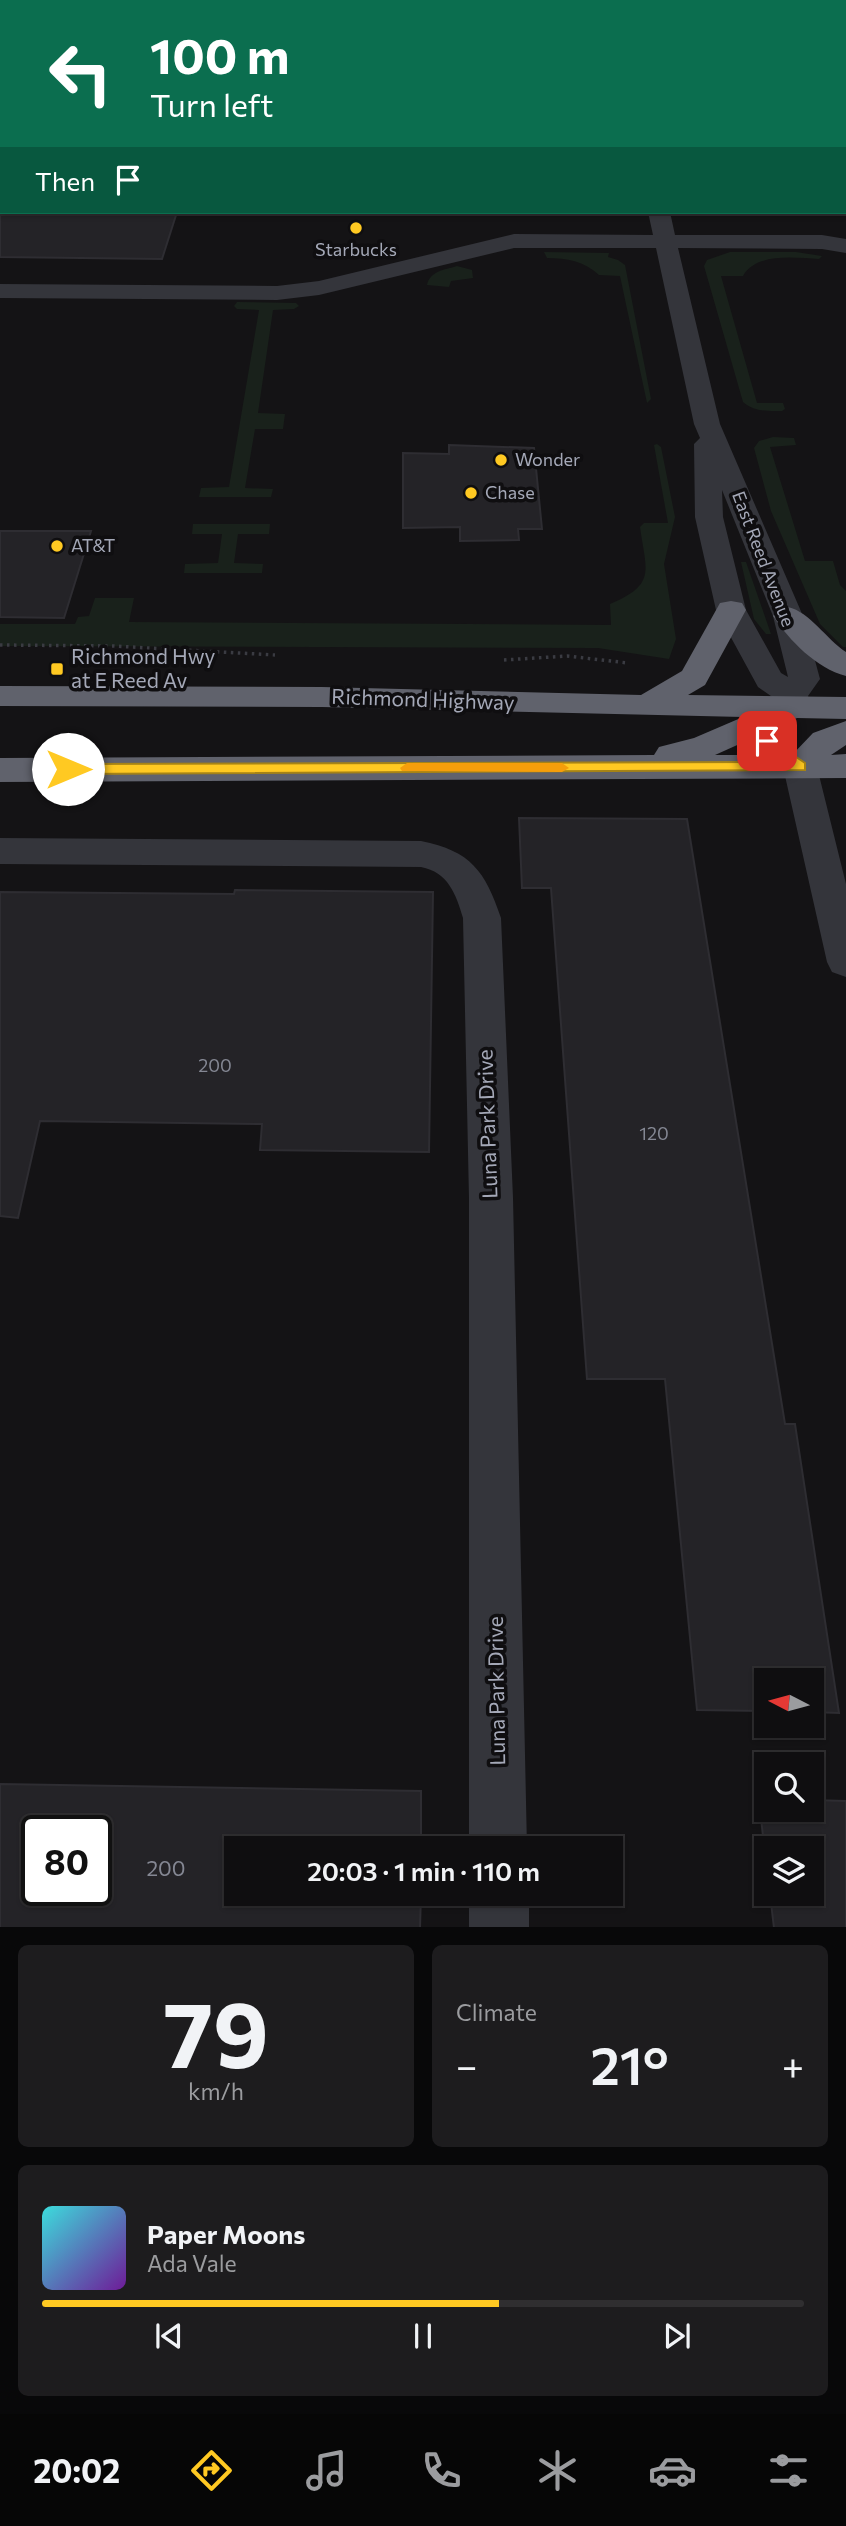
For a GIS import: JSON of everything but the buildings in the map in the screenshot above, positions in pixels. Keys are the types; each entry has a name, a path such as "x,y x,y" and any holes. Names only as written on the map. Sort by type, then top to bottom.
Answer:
{"highway":[{"path":"646,705 694,678 731,610"},
{"path":"788,616 819,649 846,666"},
{"name":"Richmond Highway","path":"0,696 322,697 646,705 794,701 846,708"},
{"path":"0,769 626,768 800,767 841,749 794,701 747,729 704,747 626,768"},
{"path":"691,705 747,729 800,767"}],"street":[{"name":"East Reed Avenue","path":"659,214 707,424 788,616 804,679 794,701 769,680 731,610 709,517 707,424"},
{"path":"0,291 277,293 319,288 499,243 665,240 822,242 846,246"},
{"path":"800,767 846,962"},
{"name":"Luna Park Drive","path":"0,851 421,854 439,856 454,865 473,890 482,918 490,1185 498,1836"},
{"path":"499,1906 499,1927"}],"shaded area":[{"path":"544,252 609,253 608,257 625,265 651,399 647,403 620,276 599,275 575,261 547,258"},
{"path":"730,252 796,252 822,256 819,259 777,258 757,263 743,276 721,276 757,403 783,403 785,409 782,411 757,409 743,402 704,266 707,260"},
{"path":"457,266 472,270 473,278 451,281 449,287 427,285 434,274"},
{"path":"237,302 296,303 299,306 294,309 273,310 258,413 285,414 283,429 255,429 245,488 273,489 271,497 199,497 201,488 229,487 259,310 237,309 234,306"},
{"path":"773,437 794,438 796,445 770,447 805,561 833,561 840,585 846,591 846,647 820,624 771,511 754,448 759,441"},
{"path":"654,445 661,447 675,517 664,564 676,639 669,659 598,648 0,646 0,624 75,624 78,617 89,616 95,598 134,598 129,622 611,625 610,604 635,590 645,574 640,527 644,523 668,523"},
{"path":"193,524 270,524 269,534 238,534 234,563 263,564 262,573 184,573 185,564 218,563 222,534 192,534"},
{"path":"741,562 746,562 771,634 766,634 754,619"}],"slow traffic":[{"path":"407,768 562,768"}],"place":[{"name":"Starbucks","path":"356,228"},
{"name":"Wonder","path":"501,460"},
{"name":"Chase","path":"471,493"},
{"name":"AT&T","path":"57,546"},
{"name":"Richmond Hwy at E Reed Av","path":"57,669"}],"route":[{"path":"68,769 800,767 767,741"}]}
